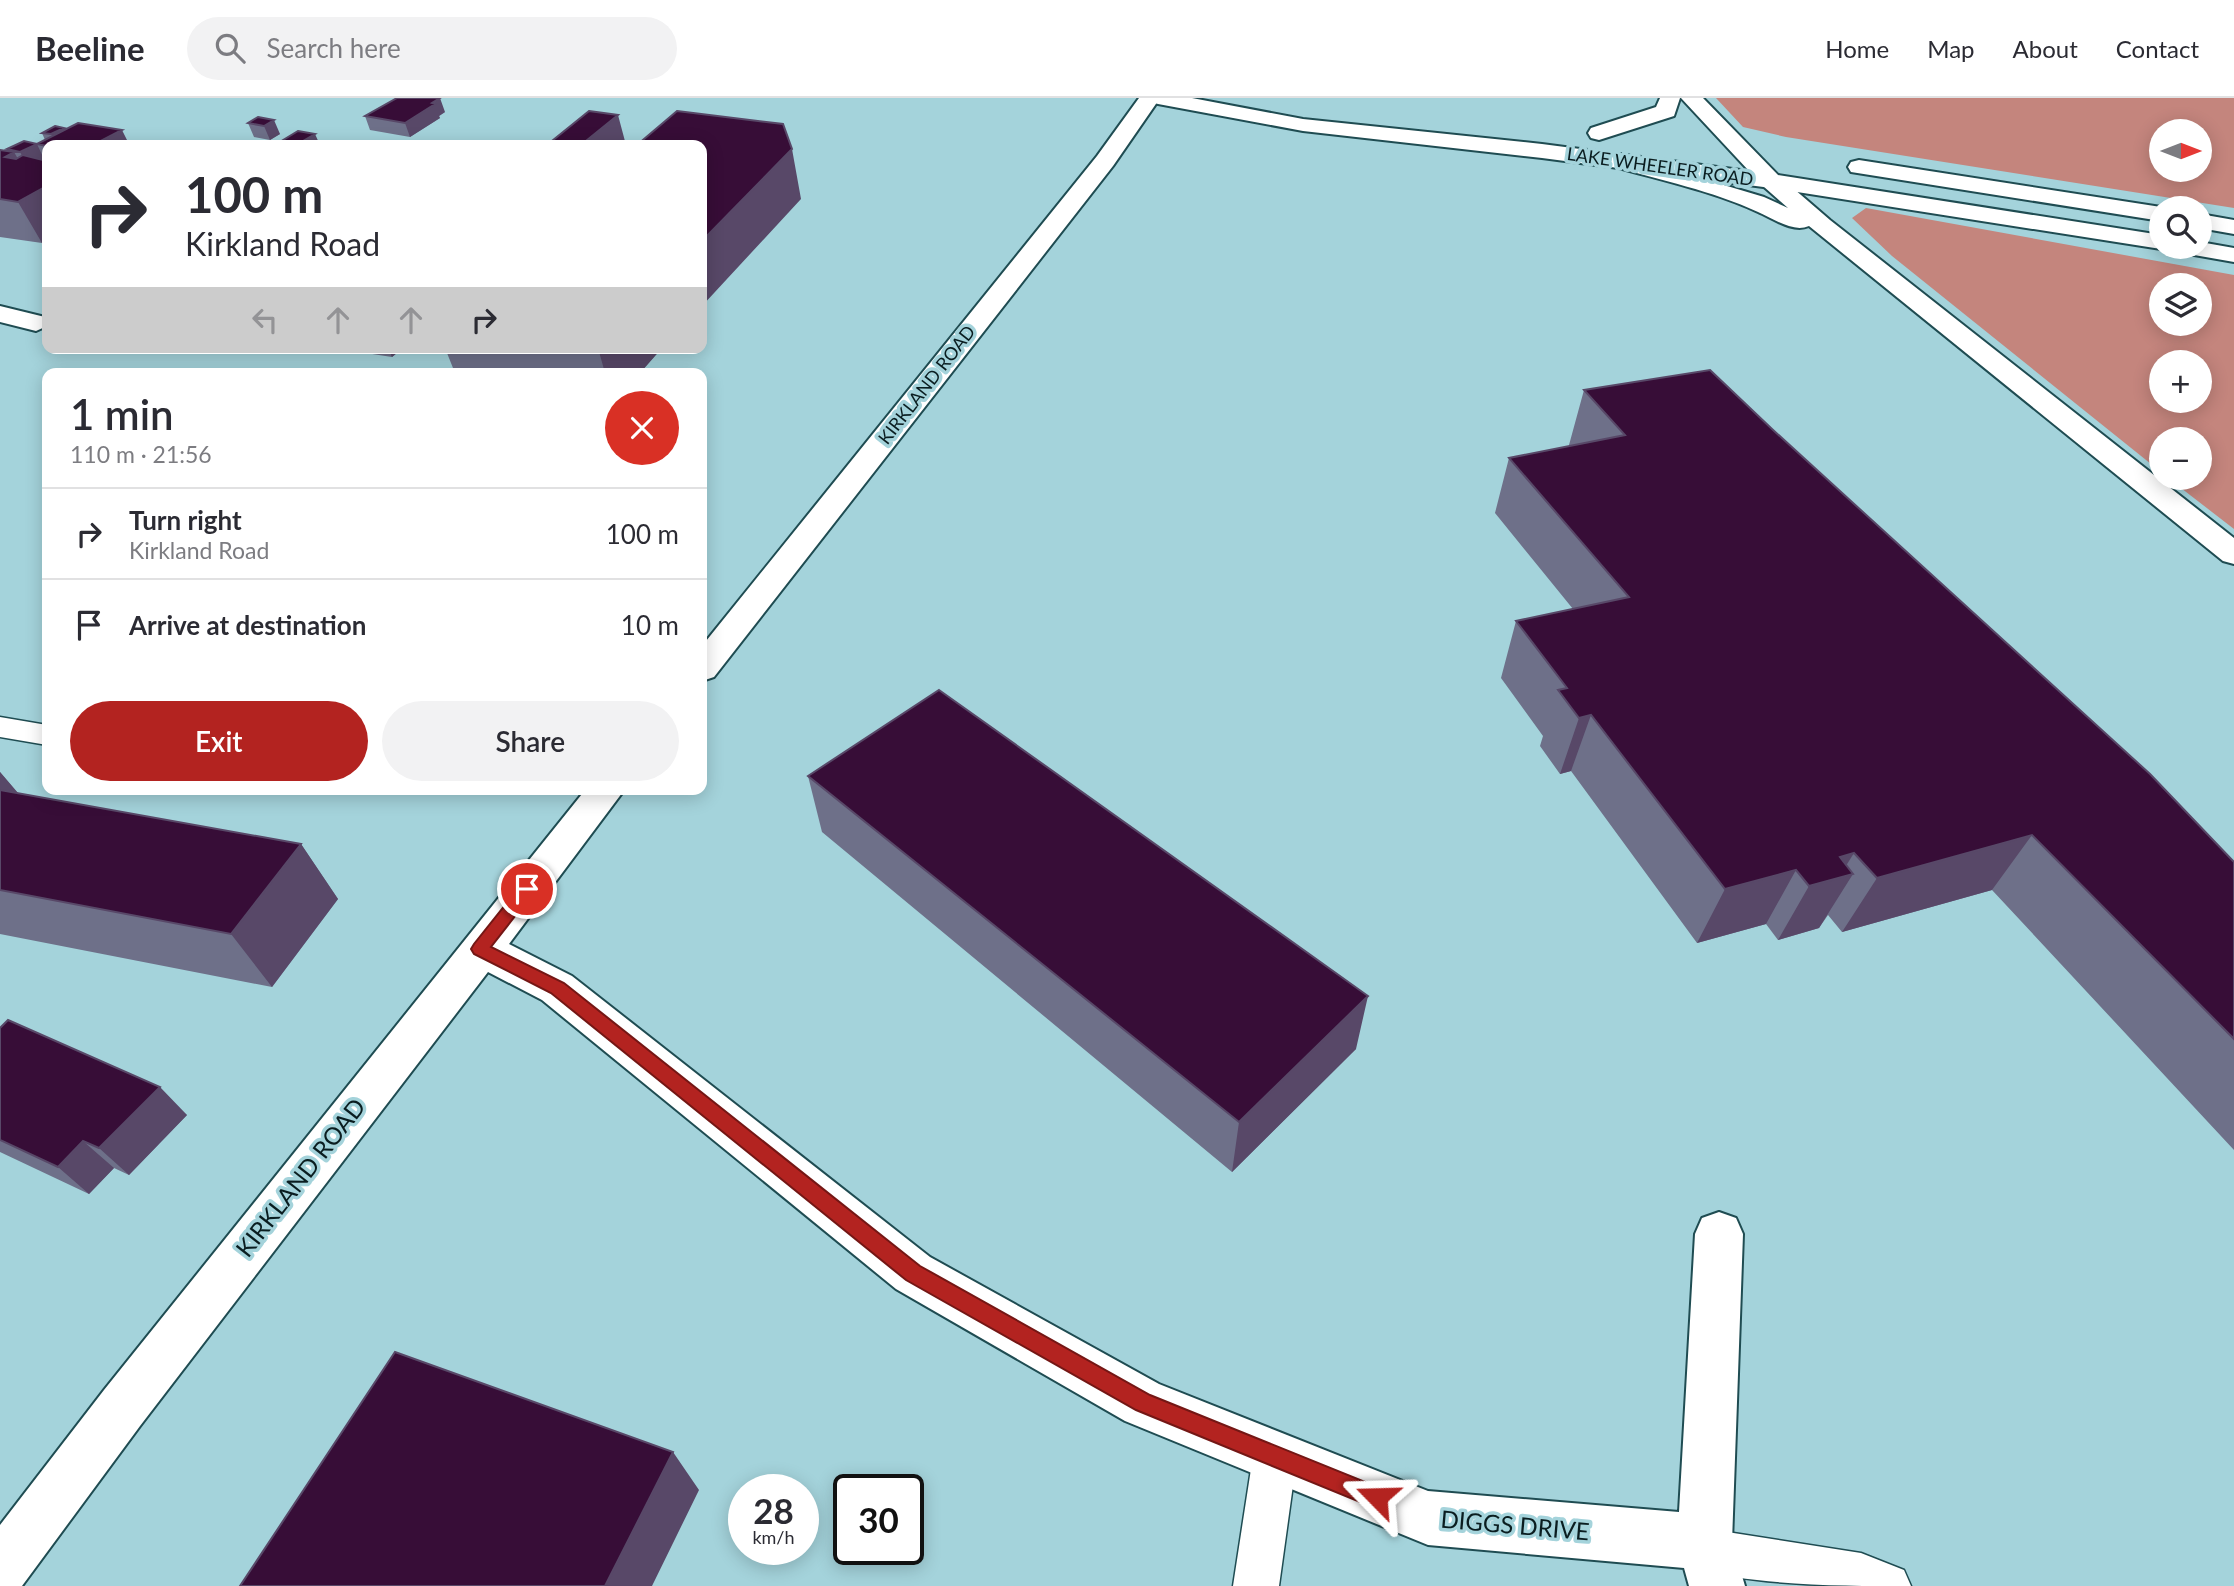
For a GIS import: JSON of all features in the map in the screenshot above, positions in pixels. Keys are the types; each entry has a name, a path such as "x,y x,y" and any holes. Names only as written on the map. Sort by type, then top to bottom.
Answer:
{"main road":[{"name":"KIRKLAND ROAD","path":"707,663 1105,161 1150,98"},
{"name":"LAKE WHEELER ROAD","path":"1158,98 1303,125 1619,161 1774,168 2149,240"},
{"path":"1235,98 1276,99"},
{"path":"1598,133 1654,117 1666,111 1670,98"},
{"path":"1691,98 1740,150 1774,168 1841,240 2234,554"},
{"name":"LAKE WHEELER ROAD","path":"1572,130 1657,140"},
{"name":"LAKE WHEELER ROAD","path":"1704,146 1740,150"},
{"path":"1619,161 1756,202 1841,240"},
{"path":"1842,165 2149,212"},
{"path":"2212,223 2234,227"},
{"path":"2212,251 2234,255"},
{"path":"0,314 36,323"},
{"name":"KIRKLAND ROAD","path":"0,1570 130,1397 602,795"},
{"name":"DIGGS DRIVE","path":"480,949 557,988 913,1273 1143,1402 1428,1518 1710,1560"},
{"path":"1710,1560 1719,1234"}],"lane":[{"path":"0,727 42,734"},
{"path":"1256,1586 1275,1455"},
{"path":"1710,1560 1861,1576 1888,1586"}],"shaded area":[{"path":"1716,98 2234,98 2234,208 2212,205 2212,196 2158,196 1786,137 1743,127"},
{"path":"1866,208 2234,275 2234,529 2184,490 2212,490 2212,427 2149,427 2149,462 1892,256 1852,218"}],"building":[{"path":"397,98 440,98 405,123 365,116"},
{"path":"589,111 618,115 587,140 553,140"},
{"path":"677,111 783,124 792,149 707,236 707,140 643,140"},
{"path":"258,117 274,120 264,126 248,123"},
{"path":"78,123 122,130 103,140 45,140"},
{"path":"55,126 64,128 51,134 42,133"},
{"path":"298,131 315,134 305,140 283,140"},
{"path":"24,141 37,144 20,152 7,149"},
{"path":"0,150 14,152 5,157 16,159 23,155 42,160 42,189 18,202 0,199"},
{"path":"1710,370 2150,774 2234,862 2234,1039 2032,835 1877,878 1854,853 1840,857 1853,874 1809,886 1796,870 1725,889 1591,715 1579,718 1558,690 1567,688 1516,621 1629,597 1509,458 1625,435 1584,390"},
{"path":"939,690 1368,996 1239,1122 808,776"},
{"path":"0,790 301,844 231,934 0,890"},
{"path":"8,1020 160,1087 99,1148 83,1141 58,1167 0,1140 0,1028"},
{"path":"395,1352 673,1452 605,1586 240,1586"}],"route":[{"path":"527,889 480,949 557,988 913,1273 1143,1402 1377,1497"}]}
